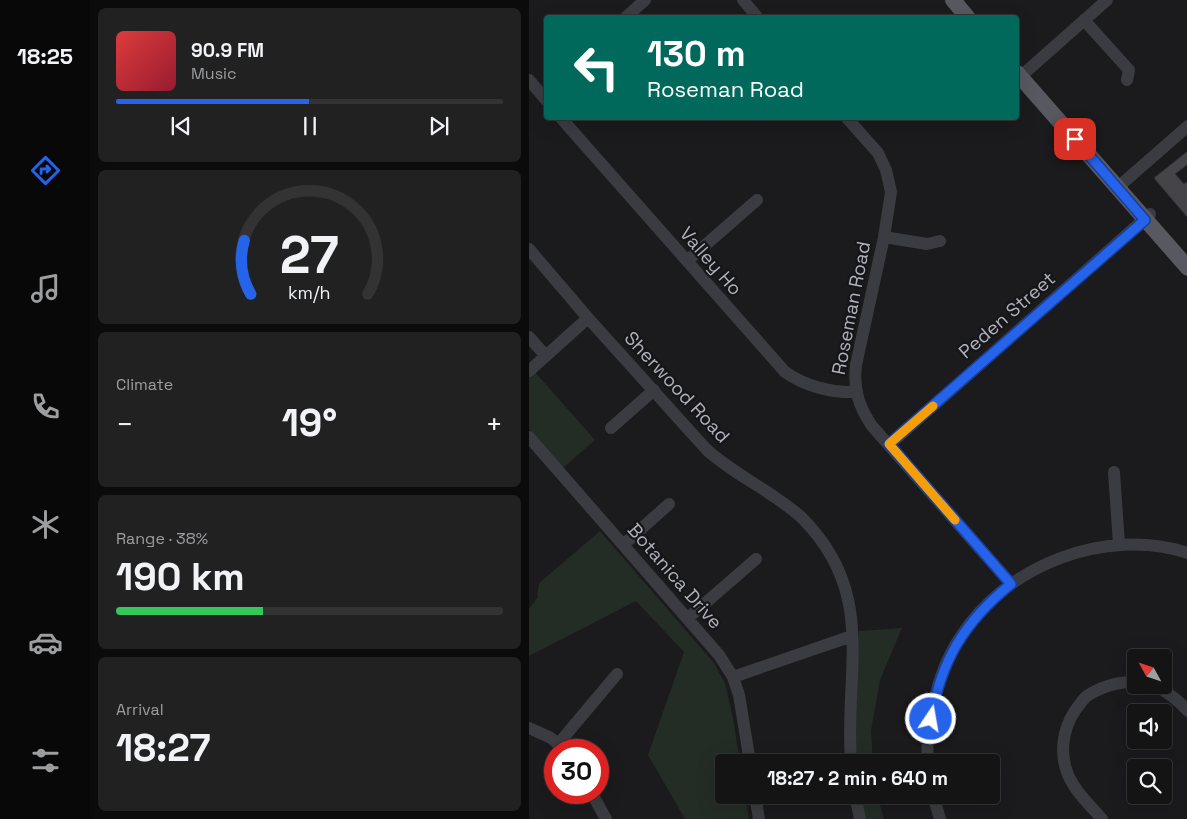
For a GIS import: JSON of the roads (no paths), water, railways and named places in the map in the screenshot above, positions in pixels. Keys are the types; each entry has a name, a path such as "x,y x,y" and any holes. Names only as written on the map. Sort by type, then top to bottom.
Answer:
{"main road":[{"path":"953,0 966,15"},
{"path":"963,0 976,15"},
{"path":"1020,71 1120,186 1187,257"},
{"path":"1148,217 1187,268"}],"street":[{"path":"628,15 645,0"},
{"path":"743,0 756,15"},
{"path":"1020,71 1107,0"},
{"path":"1084,20 1129,70 1127,80"},
{"path":"529,80 544,93"},
{"name":"Valley Ho","path":"563,120 785,372 801,382 812,386 840,392 856,392"},
{"name":"Roseman Road","path":"849,120 878,153 886,170 891,192 884,237 855,365 856,392 867,418 1011,584"},
{"path":"1120,186 1187,126"},
{"path":"687,261 757,200"},
{"name":"Peden Street","path":"889,444 1148,217"},
{"path":"884,237 927,244 940,241"},
{"name":"Sherwood Road","path":"529,249 588,318 712,455 781,501 801,518 831,556 841,576 849,603 853,636 850,754"},
{"path":"529,371 588,318"},
{"path":"529,337 546,356"},
{"path":"611,428 654,390"},
{"name":"Botanica Drive","path":"529,437 719,654 733,676 740,700 749,754"},
{"path":"1114,472 1119,544"},
{"path":"623,545 669,504"},
{"path":"928,754 928,734 933,703 943,670 959,638 980,612 1011,584 1053,560 1092,549 1119,544 1175,549 1187,553"},
{"path":"688,618 756,559"},
{"path":"733,676 853,636"},
{"path":"567,739 617,674"},
{"path":"1102,819 1077,790 1066,768 1063,749 1066,728 1074,711 1086,696 1111,685 1127,683"},
{"path":"1170,694 1187,711"},
{"path":"529,728 541,732 552,739"},
{"path":"598,804 606,819"},
{"path":"756,804 759,819"},
{"path":"857,804 860,819"},
{"path":"936,804 940,819"}]}
